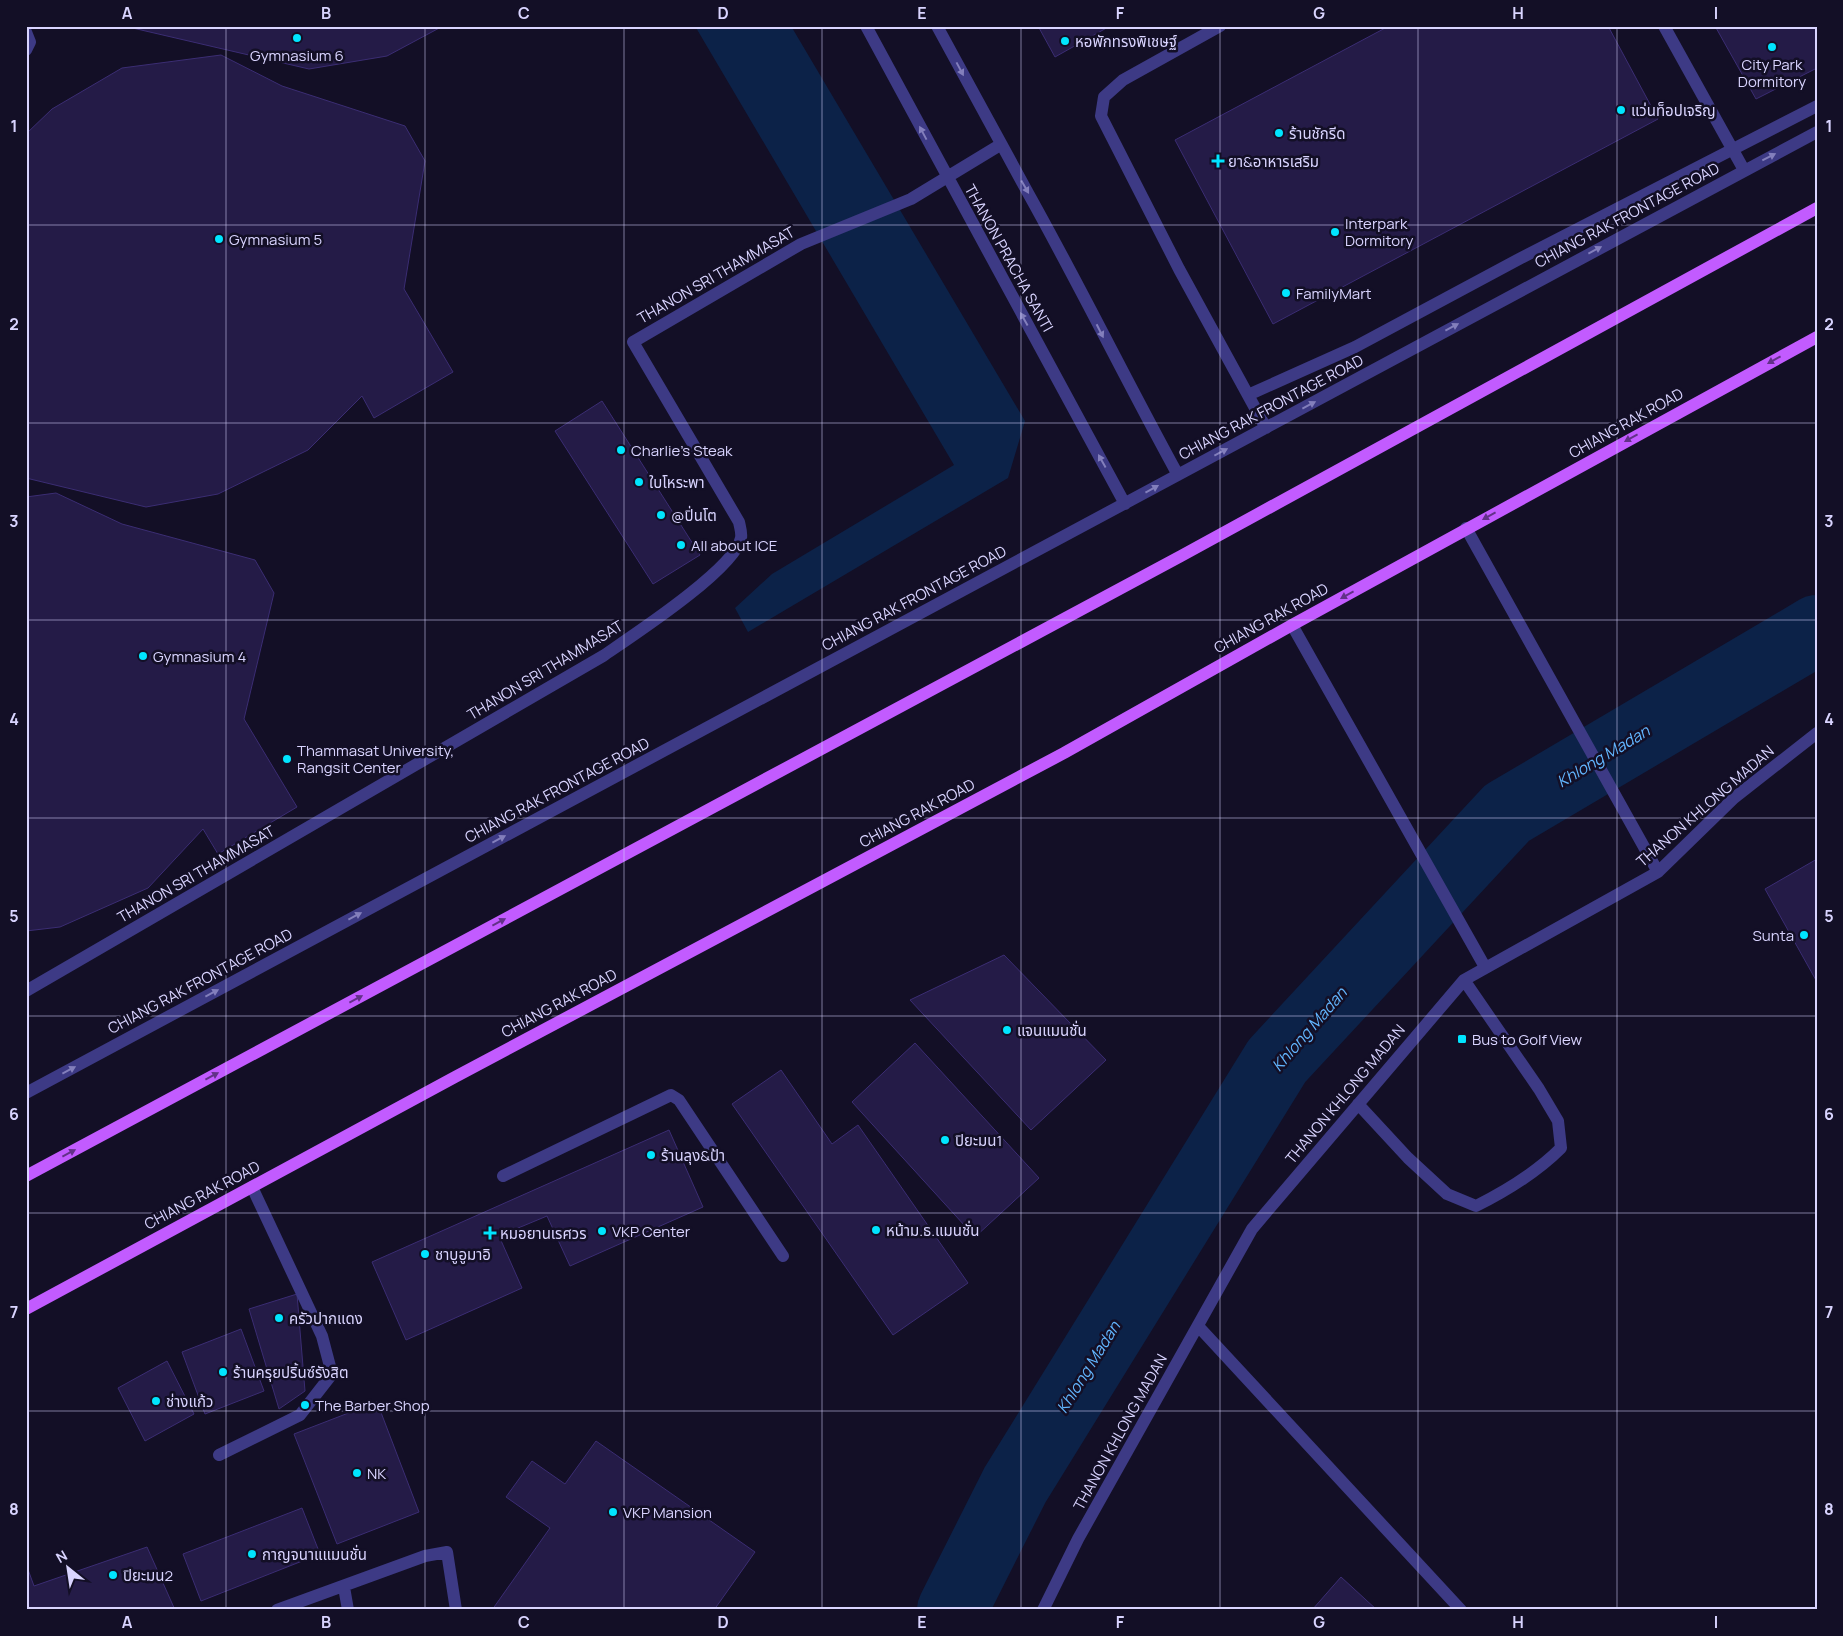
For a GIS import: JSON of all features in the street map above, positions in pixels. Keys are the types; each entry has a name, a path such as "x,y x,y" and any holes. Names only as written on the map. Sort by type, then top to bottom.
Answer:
{"main road":[{"path":"26,1176 1164,565 1817,208"},
{"name":"CHIANG RAK ROAD","path":"26,1309 1064,753 1466,528 1817,337"}],"street":[{"name":"THANON PRACHA SANTI","path":"866,26 1125,504"},
{"path":"937,26 1000,145 1028,192 1128,384 1178,475"},
{"path":"1220,26 1123,80 1104,97 1101,116 1179,269 1266,428"},
{"path":"1664,26 1744,170"},
{"path":"26,32 30,42 26,50"},
{"path":"1248,394 1355,347 1732,148 1817,106"},
{"name":"CHIANG RAK FRONTAGE ROAD","path":"26,1093 1817,132"},
{"name":"THANON SRI THAMMASAT","path":"26,991 603,656 686,598 734,552 741,537 739,522 633,342 801,244 911,199 946,176 1000,145"},
{"path":"1466,528 1658,872"},
{"path":"1292,625 1395,804 1485,967"},
{"name":"THANON KHLONG MADAN","path":"1043,1610 1078,1539 1252,1229 1464,980 1658,872 1734,798 1817,733"},
{"path":"1358,1104 1408,1158 1447,1194 1476,1206 1506,1192 1543,1166 1561,1148 1558,1122 1539,1089 1464,980"},
{"path":"503,1176 671,1095 679,1100 783,1256"},
{"path":"219,1455 300,1415 332,1374 322,1336 252,1187"},
{"path":"1198,1326 1461,1610"},
{"path":"278,1610 424,1556 447,1552 456,1610"},
{"path":"344,1587 348,1610"}],"water":[{"path":"695,26 791,26 1025,421 1008,478 748,632 735,608 772,574 954,465"}],"building":[{"name":"Gymnasium 6","path":"124,26 443,26 387,56 309,69"},
{"name":"หอพักทรงพิเชษฐ์","path":"1038,26 1110,26 1055,57"},
{"name":"Interpark Dormitory","path":"1389,26 1608,26 1658,119 1273,324 1175,140"},
{"name":"City Park Dormitory","path":"1715,26 1817,26 1817,68 1756,99"},
{"name":"Gymnasium 5","path":"221,55 282,86 405,126 425,161 404,289 453,372 374,418 362,396 308,450 218,494 146,507 26,478 26,134 52,109 122,68"},
{"path":"602,401 700,555 653,584 555,431"},
{"name":"Gymnasium 4","path":"56,493 122,524 255,560 274,593 244,719 297,807 218,854 203,829 148,888 60,927 26,931 26,497"},
{"name":"Sunta","path":"1817,859 1817,982 1765,889"},
{"name":"แจนแมนชั่น","path":"1004,955 1106,1060 1031,1130 910,1000"},
{"name":"ปิยะมน1","path":"915,1043 1039,1178 975,1237 852,1102"},
{"name":"หน้าม.ธ.แมนชั่น","path":"781,1070 832,1144 858,1125 968,1283 893,1335 732,1104"},
{"name":"VKP Center","path":"669,1130 703,1207 570,1266 547,1216 499,1236 522,1288 406,1340 372,1262"},
{"path":"297,1294 305,1391 279,1409 249,1309"},
{"name":"ร้านครุยปริ้นซ์รังสิต","path":"241,1329 264,1391 205,1414 182,1352"},
{"name":"ช่างแก้ว","path":"167,1361 194,1414 145,1441 118,1388"},
{"name":"NK","path":"377,1402 419,1512 337,1544 294,1434"},
{"name":"VKP Mansion","path":"596,1441 755,1552 714,1610 492,1610 550,1528 506,1497 532,1461 565,1484"},
{"name":"กาญจนาแแมนชั่น","path":"302,1508 320,1554 201,1601 183,1554"},
{"name":"ปิยะมน2","path":"147,1547 175,1610 26,1610 26,1564 34,1586"},
{"path":"1341,1577 1377,1610 1312,1610"}],"waterway":[{"name":"Khlong Madan","path":"952,1610 1015,1485 1277,1061 1507,813 1817,630"}],"place":[{"name":"Gymnasium 6","path":"297,38"},
{"name":"หอพักทรงพิเชษฐ์","path":"1065,41"},
{"name":"City Park Dormitory","path":"1772,47"},
{"name":"แว่นท็อปเจริญ","path":"1621,110"},
{"name":"ร้านชักรีด","path":"1279,133"},
{"name":"ยา&อาหารเสริม","path":"1218,161"},
{"name":"Interpark Dormitory","path":"1335,232"},
{"name":"Gymnasium 5","path":"219,239"},
{"name":"FamilyMart","path":"1286,293"},
{"name":"Charlie's Steak","path":"621,450"},
{"name":"ใบโหระพา","path":"639,482"},
{"name":"@ปิ่นโต","path":"661,515"},
{"name":"All about ICE","path":"681,545"},
{"name":"Gymnasium 4","path":"143,656"},
{"name":"Thammasat University, Rangsit Center","path":"287,759"},
{"name":"Sunta","path":"1804,935"},
{"name":"แจนแมนชั่น","path":"1007,1030"},
{"name":"Bus to Golf View","path":"1462,1039"},
{"name":"ปิยะมน1","path":"945,1140"},
{"name":"ร้านลุง&ป้า","path":"651,1155"},
{"name":"หน้าม.ธ.แมนชั่น","path":"876,1230"},
{"name":"VKP Center","path":"602,1231"},
{"name":"หมอยานเรศวร","path":"490,1233"},
{"name":"ชาบูอูมาอิ","path":"425,1254"},
{"name":"ครัวปากแดง","path":"279,1318"},
{"name":"ร้านครุยปริ้นซ์รังสิต","path":"223,1372"},
{"name":"ช่างแก้ว","path":"156,1401"},
{"name":"The Barber Shop","path":"305,1405"},
{"name":"NK","path":"357,1473"},
{"name":"VKP Mansion","path":"613,1512"},
{"name":"กาญจนาแแมนชั่น","path":"252,1554"},
{"name":"ปิยะมน2","path":"113,1575"}]}
